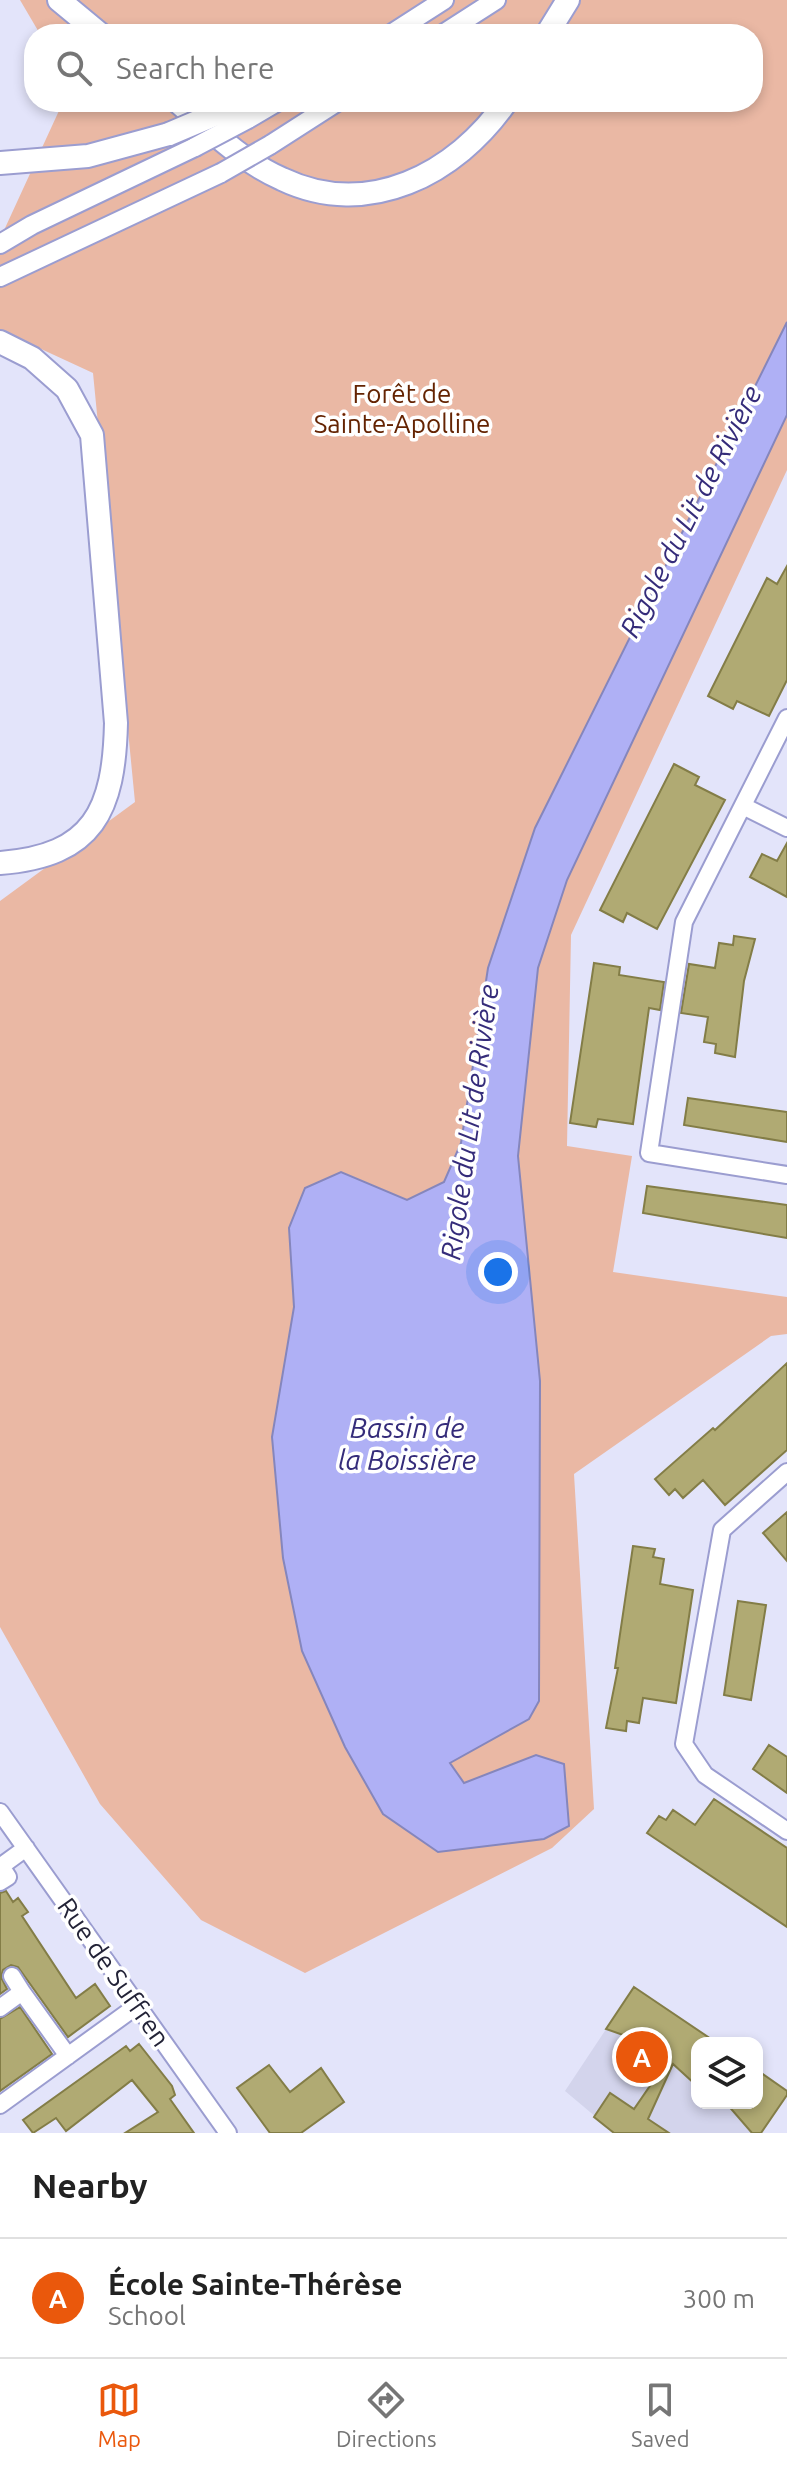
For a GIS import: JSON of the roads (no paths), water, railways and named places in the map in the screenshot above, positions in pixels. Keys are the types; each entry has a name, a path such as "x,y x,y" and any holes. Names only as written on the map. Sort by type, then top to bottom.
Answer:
{"main road":[{"path":"59,0 88,24"},
{"path":"553,24 568,0"},
{"path":"190,112 233,148 282,180 323,192 387,192 442,168 484,134 499,112"},
{"path":"0,163 88,156 169,134 233,112"},
{"path":"0,342 32,358 67,389 92,435 116,723 115,768 102,812 67,848 30,861 0,863"}],"street":[{"path":"407,24 444,0"},
{"path":"459,24 496,0"},
{"path":"0,244 32,225 195,147 238,112"},
{"path":"0,277 221,173 321,112"},
{"path":"787,718 684,922 649,1153 787,1175"},
{"path":"743,806 787,828"},
{"path":"787,1472 722,1530 684,1744 705,1775 787,1831"},
{"name":"Rue de Suffren","path":"0,1812 228,2133"},
{"path":"0,1882 8,1877 0,1866 26,1848"},
{"path":"12,1976 68,2056"},
{"path":"0,2008 22,1992"},
{"path":"0,2105 138,2005"}],"water":[{"name":"Bassin de la Boissière","path":"787,322 787,415 567,880 538,968 518,1156 540,1381 539,1701 529,1719 450,1763 464,1783 536,1755 564,1764 569,1826 544,1839 438,1852 383,1814 345,1747 302,1651 283,1558 272,1437 294,1307 289,1228 305,1188 341,1172 407,1200 444,1182 461,1143 488,968 535,828"}],"place":[{"name":"École Sainte-Thérèse","path":"642,2057"}],"park label":[{"name":"Forêt de Sainte-Apolline","path":"402,408"}],"water label":[{"name":"Rigole du Lit de Rivière","path":"690,511"},
{"name":"Rigole du Lit de Rivière","path":"469,1122"}]}
